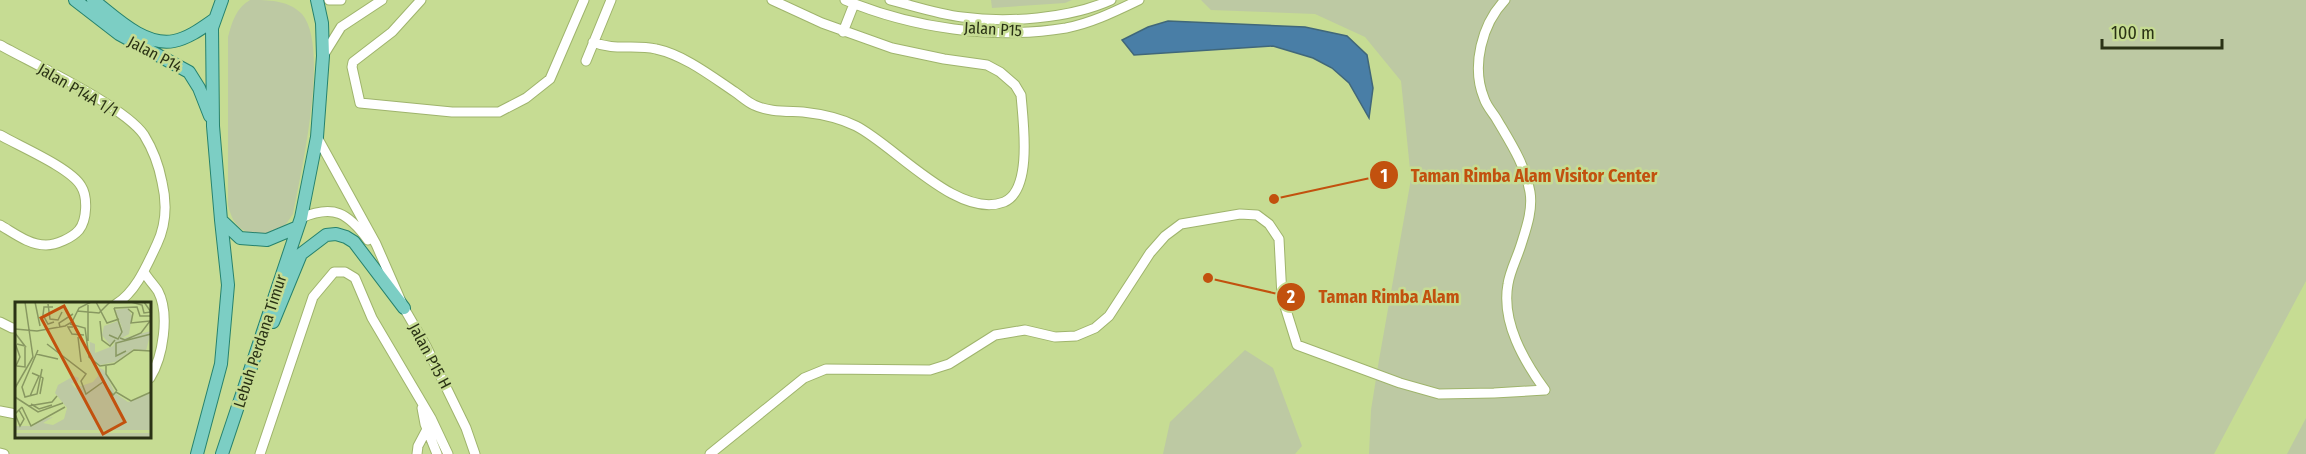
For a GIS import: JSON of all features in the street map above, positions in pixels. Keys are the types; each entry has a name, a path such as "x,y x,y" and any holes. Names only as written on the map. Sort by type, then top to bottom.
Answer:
{"main road":[{"name":"Jalan P14","path":"75,0 119,34 189,72 199,88 213,126"},
{"name":"Jalan P14","path":"93,0 128,28 158,41 173,42 193,34 215,20"},
{"path":"213,126 212,28 222,0"},
{"name":"Lebuh Perdana Timur","path":"222,454 299,223 317,137 323,56 322,23 317,0"},
{"name":"Lebuh Perdana Timur","path":"197,454 221,364 228,285 213,126"},
{"path":"221,220 240,238 267,240 299,223"},
{"path":"259,345 276,317 301,254 326,235 336,234 354,242 404,308"}],"street":[{"path":"329,0 341,0"},
{"path":"323,56 341,27 382,0"},
{"path":"421,0 392,32 353,62 358,100 362,103 453,112 499,112 526,98 550,79 584,0"},
{"path":"586,61 611,0"},
{"path":"593,42 604,47 655,48 678,57 754,105 777,111 831,117 855,126 878,140 926,177 974,202 993,204 1007,201 1016,192 1023,178 1021,95 1015,85 1000,72 987,65 902,50 843,32 772,0"},
{"name":"Jalan P15","path":"890,0 960,17 997,20 1068,13 1111,0"},
{"name":"Jalan P15","path":"850,2 886,15 934,25 995,32 1067,28 1105,16 1139,0"},
{"path":"710,454 804,378 826,369 930,370 949,363 995,335 1025,330 1055,337 1076,336 1095,328 1109,316 1150,253 1165,236 1181,224 1240,214 1257,215 1269,224 1279,239 1282,297 1297,345 1400,383 1439,394 1545,390 1525,362 1510,323 1507,304 1508,284 1528,222 1530,195 1524,166 1484,98 1479,71 1481,44 1486,28 1494,12 1505,0"},
{"path":"843,32 850,2"},
{"path":"995,32 997,20"},
{"name":"Jalan P14A 1/1","path":"0,45 114,108 143,134 160,170 166,200 162,234 144,273 119,302"},
{"path":"0,135 64,170 82,186 86,206 79,230 63,242 47,245 30,242 0,225"},
{"name":"Jalan P15 H","path":"317,137 382,259 404,308 426,346 466,428 475,454"},
{"name":"Jalan P15 H","path":"299,223 334,211 348,217 382,259"},
{"path":"261,454 313,297 334,272 345,272 355,278 372,318 448,454"},
{"path":"144,273 159,292 163,309 164,328 161,356 152,374"},
{"path":"0,322 15,328"},
{"path":"421,402 436,454"},
{"path":"0,411 15,414"},
{"path":"417,454 418,446 428,429"},
{"path":"417,454 427,441 432,442"}],"green space":[{"path":"250,0 278,2 297,9 310,30 314,53 311,111 293,214 284,227 270,236 254,234 242,229 234,220 228,205 228,37 238,11"},
{"path":"991,0 1072,0 1065,3 992,8"},
{"path":"1201,0 2306,0 2306,281 2214,454 1369,454 1371,410 1411,179 1401,81 1365,37 1315,14 1211,10"},
{"path":"1245,350 1273,368 1302,446 1295,454 1163,454 1170,422"},
{"path":"2306,418 2306,454 2287,454"}],"water":[{"path":"1168,21 1305,27 1347,36 1367,55 1373,88 1369,118 1349,83 1332,68 1313,58 1273,46 1134,55 1122,40 1148,27"}],"place":[{"name":"Taman Rimba Alam Visitor Center","path":"1274,199"},
{"name":"Taman Rimba Alam","path":"1208,278"}]}
